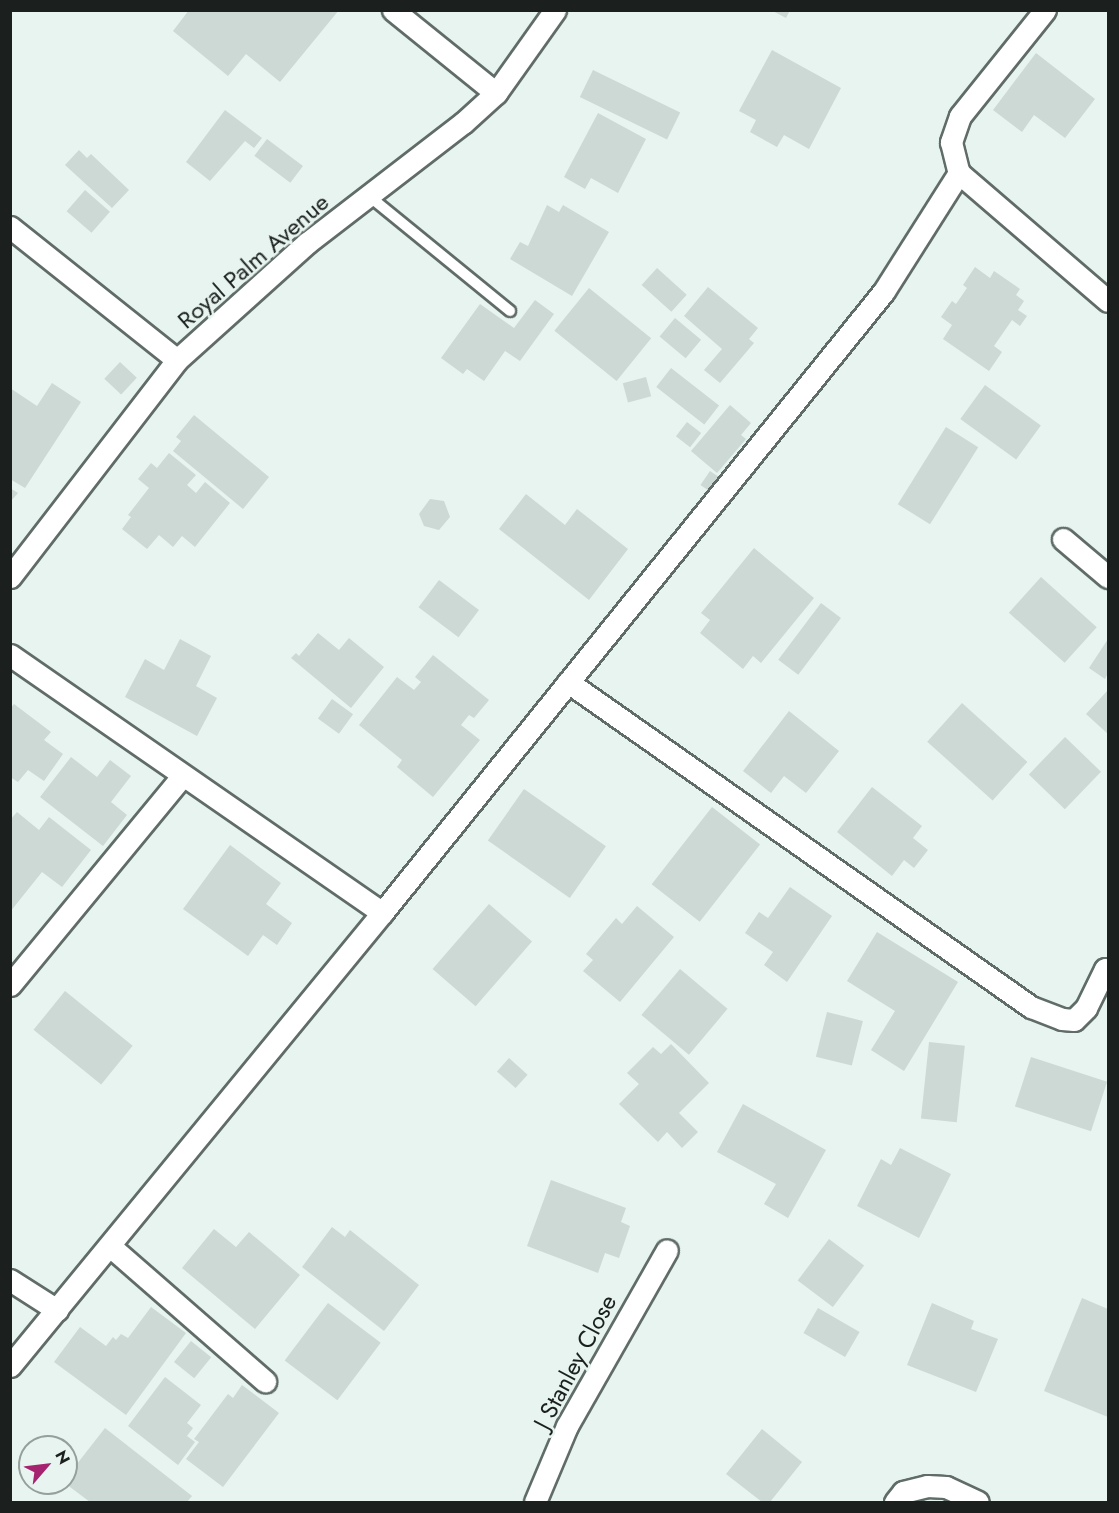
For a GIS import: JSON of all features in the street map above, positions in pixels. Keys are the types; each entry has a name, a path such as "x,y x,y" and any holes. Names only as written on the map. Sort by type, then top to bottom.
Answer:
{"street":[{"path":"393,10 495,93"},
{"name":"Royal Palm Avenue","path":"10,577 177,360 307,243 463,123 495,93 555,10"},
{"path":"1045,10 960,116 951,142 959,173 1108,301"},
{"path":"10,1366 382,913 884,291 959,173"},
{"path":"10,227 177,360"},
{"path":"1063,539 1108,577"},
{"path":"10,655 382,913"},
{"path":"568,682 1031,1007 1062,1019 1074,1020 1086,1008 1107,967"},
{"path":"10,985 182,776"},
{"path":"110,1246 265,1381"},
{"name":"J Stanley Close","path":"535,1503 567,1426 667,1250"},
{"path":"10,1280 57,1310"},
{"path":"899,1497 927,1486 946,1487 978,1503"}],"lane":[{"path":"369,196 510,311"}],"building":[{"path":"189,10 339,10 280,82 246,54 228,76 173,31"},
{"path":"771,10 790,10 786,18"},
{"path":"772,50 841,88 809,149 784,135 777,147 750,132 756,120 739,111"},
{"path":"1036,53 1095,99 1065,138 1034,115 1022,132 993,110"},
{"path":"593,70 680,113 667,139 580,97"},
{"path":"225,110 262,138 254,148 245,141 210,181 186,162"},
{"path":"598,113 646,139 618,193 591,178 585,189 564,177"},
{"path":"267,139 303,166 290,183 254,156"},
{"path":"79,150 87,158 91,154 129,190 112,208 65,165"},
{"path":"85,190 110,212 92,233 67,211"},
{"path":"547,205 559,212 563,205 609,232 572,296 510,259 520,242 528,246"},
{"path":"975,267 990,278 994,271 1020,289 1016,295 1024,301 1018,310 1027,316 1020,326 1012,320 994,346 1002,352 989,371 943,339 952,325 941,317 952,301 956,304 967,288 963,285"},
{"path":"657,268 687,295 671,312 642,285"},
{"path":"708,287 758,328 749,339 754,343 720,383 704,370 722,349 684,316"},
{"path":"589,288 651,338 617,381 554,331"},
{"path":"535,300 554,314 520,361 505,351 484,381 467,369 463,374 441,358 480,304 514,328"},
{"path":"675,318 701,340 686,358 660,336"},
{"path":"120,362 137,378 121,395 104,379"},
{"path":"671,368 719,406 704,424 656,387"},
{"path":"646,377 651,396 628,403 623,383"},
{"path":"52,383 81,402 25,488 10,479 10,388 37,406"},
{"path":"985,385 1041,426 1016,460 960,419"},
{"path":"730,405 751,423 741,435 746,439 717,473 691,451"},
{"path":"194,415 269,477 243,509 173,451 181,441 176,437"},
{"path":"687,422 701,433 690,447 676,436"},
{"path":"946,427 978,447 930,524 898,504"},
{"path":"169,453 196,475 187,485 196,493 205,482 230,503 195,547 182,536 173,547 159,535 147,549 122,529 131,517 128,515 149,488 138,479 151,463 157,468"},
{"path":"710,471 722,479 712,493 700,485"},
{"path":"10,488 18,493 10,502"},
{"path":"526,494 565,525 577,509 628,549 589,600 499,529"},
{"path":"430,499 444,501 450,517 439,530 424,526 419,514"},
{"path":"754,548 814,598 761,663 753,656 743,669 700,633 710,620 701,613"},
{"path":"1041,577 1097,627 1065,663 1009,613"},
{"path":"439,580 479,610 458,637 419,607"},
{"path":"821,603 841,618 798,675 778,660"},
{"path":"318,633 339,650 349,638 384,667 351,708 291,658 296,653 299,656"},
{"path":"180,639 211,656 196,686 217,698 197,736 125,697 145,659 164,670"},
{"path":"1108,639 1108,673 1105,679 1089,668"},
{"path":"433,655 489,700 474,718 469,715 461,725 480,740 433,797 397,767 402,760 359,725 397,677 414,690 421,682 415,677"},
{"path":"1108,690 1108,734 1086,714"},
{"path":"332,699 353,714 339,734 318,718"},
{"path":"962,703 1027,762 993,801 927,742"},
{"path":"14,704 51,732 44,740 63,754 44,781 28,770 18,782 10,777 10,709"},
{"path":"789,711 839,751 806,793 784,776 771,793 743,771"},
{"path":"1065,737 1101,772 1065,809 1029,774"},
{"path":"71,757 97,777 110,760 131,776 111,802 127,815 103,846 40,797"},
{"path":"872,787 922,826 913,838 928,850 914,868 904,860 892,876 837,832"},
{"path":"524,789 606,846 570,898 488,841"},
{"path":"712,807 760,845 700,922 652,884"},
{"path":"17,812 39,830 49,817 91,850 62,887 42,872 10,912 10,820"},
{"path":"230,845 281,883 266,904 292,923 277,945 263,935 248,956 183,909"},
{"path":"790,887 832,916 787,982 764,965 773,952 745,933 759,912 768,918"},
{"path":"489,904 532,941 476,1006 433,969"},
{"path":"637,906 674,937 620,1002 583,971 593,960 586,954 616,918 622,924"},
{"path":"877,932 958,982 904,1071 871,1050 895,1011 847,981"},
{"path":"680,969 727,1009 689,1055 641,1015"},
{"path":"65,991 133,1046 101,1085 34,1030"},
{"path":"827,1012 863,1021 852,1066 816,1057"},
{"path":"929,1042 965,1046 957,1122 921,1119"},
{"path":"671,1044 709,1083 679,1113 698,1132 682,1148 667,1132 658,1142 619,1104 639,1084 627,1073 653,1047 661,1054"},
{"path":"1031,1057 1107,1082 1091,1131 1015,1106"},
{"path":"509,1058 528,1075 516,1088 497,1071"},
{"path":"743,1104 826,1150 788,1218 764,1204 776,1184 717,1152"},
{"path":"900,1148 951,1174 919,1238 857,1206 881,1159 891,1165"},
{"path":"551,1180 626,1208 621,1222 630,1226 619,1258 605,1253 598,1273 527,1246"},
{"path":"332,1227 345,1237 350,1230 419,1285 384,1331 302,1267"},
{"path":"214,1229 236,1247 249,1232 300,1275 255,1329 182,1268"},
{"path":"829,1239 864,1265 833,1307 798,1281"},
{"path":"1082,1298 1108,1309 1108,1417 1044,1391"},
{"path":"328,1303 381,1343 337,1400 285,1361"},
{"path":"932,1303 974,1321 971,1329 998,1339 976,1392 907,1365"},
{"path":"151,1307 186,1333 126,1415 54,1362 80,1327 106,1346 113,1337 116,1340 121,1334 128,1338"},
{"path":"818,1308 860,1332 845,1357 804,1333"},
{"path":"191,1341 211,1357 194,1378 174,1362"},
{"path":"165,1377 201,1405 187,1423 193,1428 187,1436 195,1442 178,1465 128,1426"},
{"path":"242,1385 279,1413 223,1487 186,1459 199,1442 194,1439 228,1394 233,1398"},
{"path":"105,1428 192,1496 187,1502 90,1502 78,1493 78,1463"},
{"path":"762,1429 802,1462 770,1502 762,1502 726,1474"}]}
